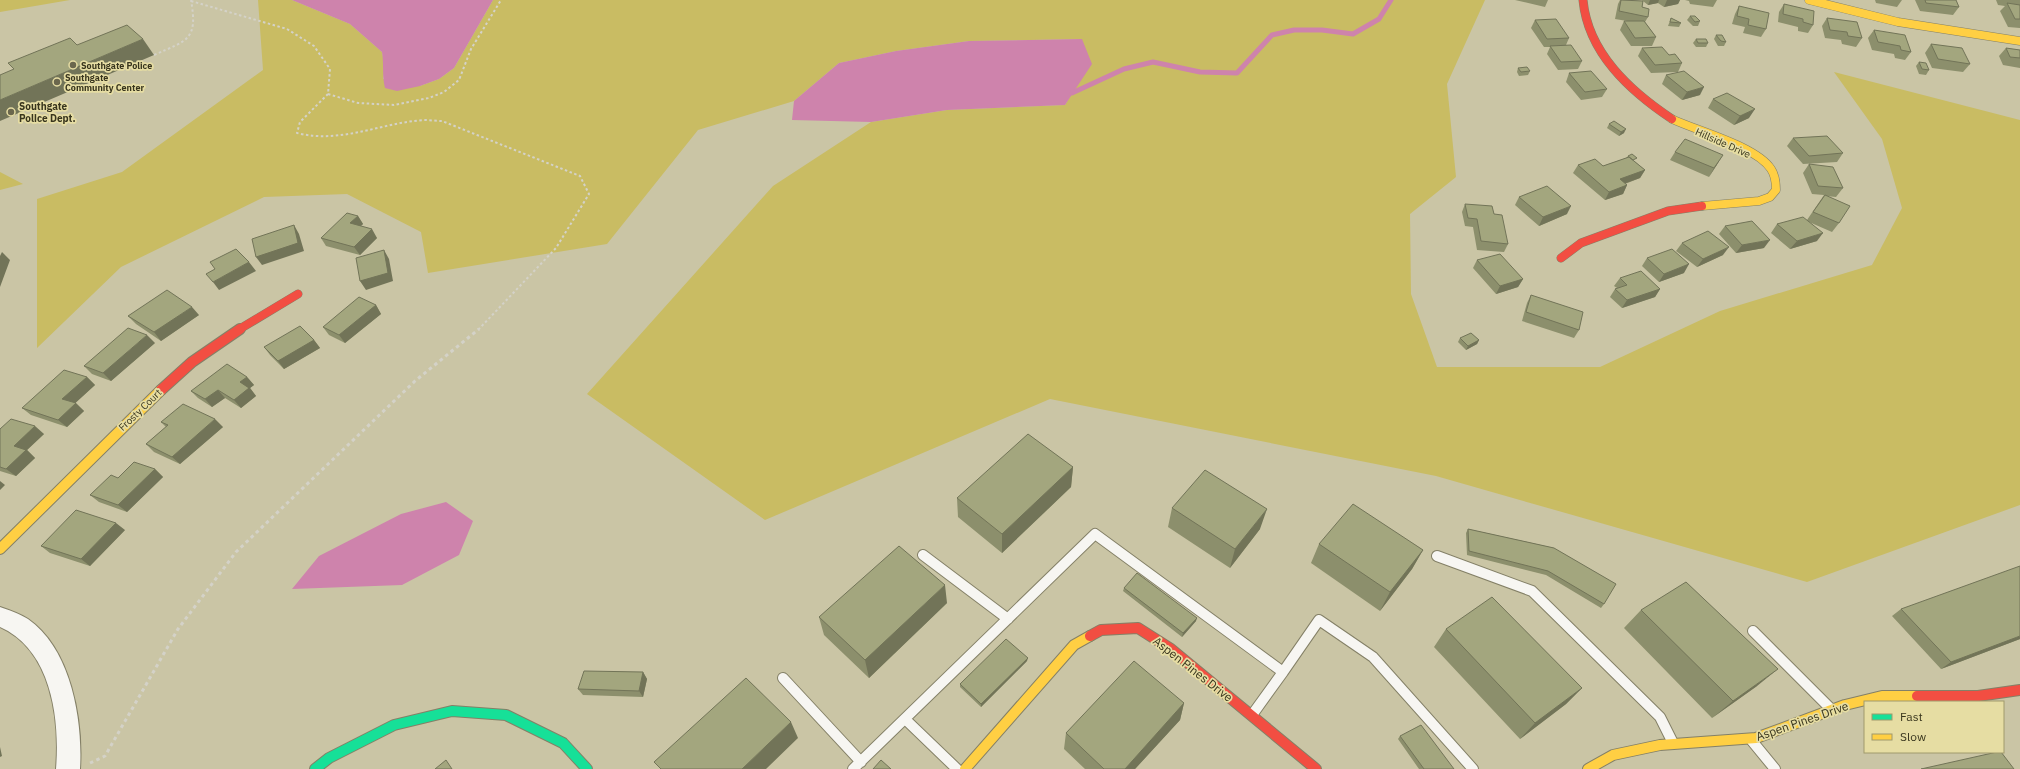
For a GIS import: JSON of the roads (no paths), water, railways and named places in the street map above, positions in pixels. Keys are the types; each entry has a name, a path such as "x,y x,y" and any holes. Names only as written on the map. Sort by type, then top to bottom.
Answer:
{"street":[{"name":"Hillside Drive","path":"1561,258 1581,243 1668,211 1759,201 1770,197 1776,190 1776,181 1768,166 1759,159 1681,124 1646,102 1629,86 1609,62 1592,35 1582,12 1583,0"},
{"path":"1809,0 1898,22 2020,41"},
{"name":"Frosty Court","path":"0,549 70,478 178,373 198,356 244,325 298,294"},
{"path":"0,616 23,628 47,656 62,691 69,730 70,758 76,767"},
{"name":"Aspen Pines Drive","path":"965,769 1074,646 1101,630 1138,628 1171,648 1316,769"},
{"name":"Aspen Pines Drive","path":"1864,701 1882,696 1978,696 2020,690"},
{"name":"Aspen Pines Drive","path":"1588,769 1613,755 1660,745 1756,738 1832,710 1864,701"},
{"path":"315,769 329,758 394,725 452,711 506,715 563,742 587,769"}],"lane":[{"path":"783,678 857,765 1095,534 1283,672"},
{"path":"923,555 1008,619"},
{"path":"1437,556 1532,591 1660,717 1673,744"},
{"path":"1251,715 1319,620 1373,657 1473,769"},
{"path":"1753,631 1832,710"},
{"path":"905,719 957,769"},
{"path":"1750,738 1775,769"}],"waterway":[{"path":"1072,93 1124,69 1153,62 1200,72 1237,73 1272,35 1294,30 1322,30 1353,34 1379,19 1391,0"}],"place":[{"name":"Southgate Police","path":"73,65"},
{"name":"Southgate Community Center","path":"57,82"},
{"name":"Southgate Police Dept.","path":"11,112"}]}
